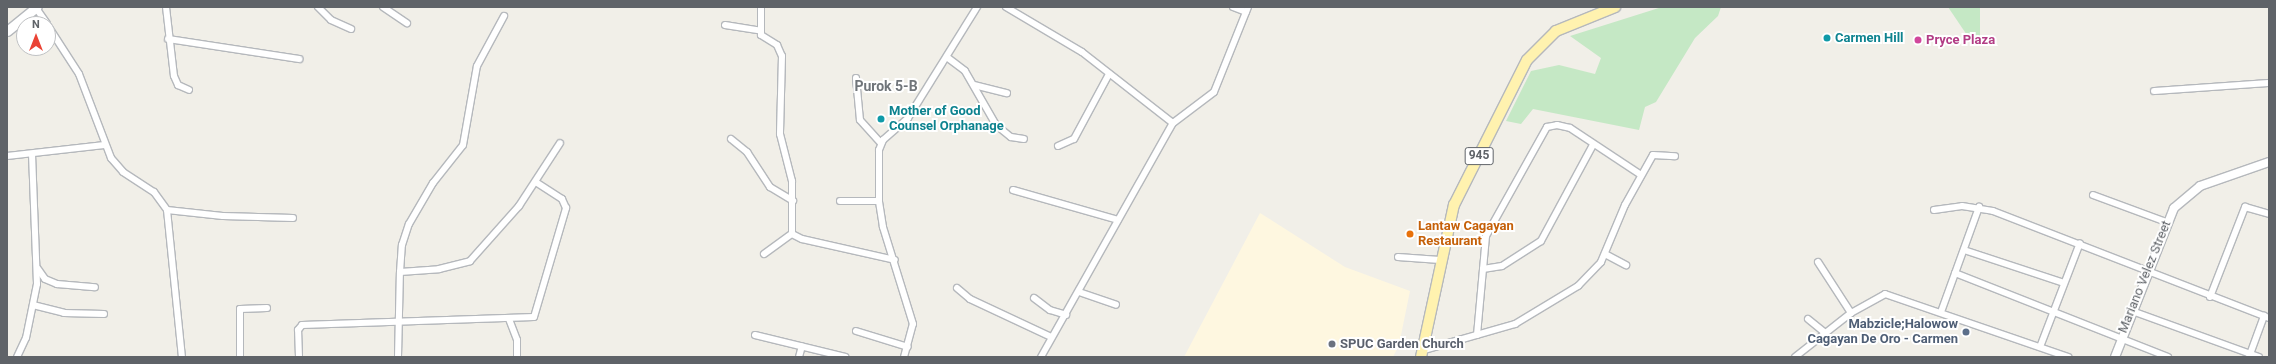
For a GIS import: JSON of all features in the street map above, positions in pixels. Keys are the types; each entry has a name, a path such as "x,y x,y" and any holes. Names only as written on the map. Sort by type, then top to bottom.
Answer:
{"main road":[{"path":"7,31 36,7"},
{"name":"945","path":"1423,353 1440,260 1454,205 1527,60 1556,31 1615,7"}],"street":[{"path":"36,7 42,16"},
{"path":"166,7 168,39 175,82 189,90"},
{"path":"318,7 332,20 351,29"},
{"path":"383,7 407,23"},
{"path":"761,7 761,32"},
{"path":"881,143 908,118 948,58 977,7"},
{"path":"1006,7 1061,38 1173,123"},
{"path":"1041,357 1173,123 1214,92 1247,9 1233,7"},
{"path":"398,357 398,322 402,245 409,224 430,188 463,146 477,66 504,16"},
{"path":"725,25 761,32 782,56 780,134 793,201 792,234"},
{"path":"56,38 79,74 104,145 117,166 154,192 167,210 182,357"},
{"path":"168,39 299,59"},
{"path":"948,58 960,65 974,85 996,125 1011,137 1024,138"},
{"path":"1058,146 1074,139 1108,74"},
{"path":"856,78 860,120 881,143 879,201 913,324 908,347 904,357"},
{"path":"2154,91 2269,83"},
{"path":"974,85 1007,93"},
{"path":"1478,335 1486,236 1547,127 1557,125 1570,128 1593,145 1641,175"},
{"path":"731,138 747,152 770,187 793,201"},
{"path":"400,272 439,269 470,261 537,183 560,143"},
{"path":"7,156 32,155 104,145"},
{"path":"1484,269 1502,266 1535,246 1548,229 1593,145"},
{"path":"17,357 26,338 34,306 38,269 32,155"},
{"path":"1423,353 1521,321 1553,304 1588,277 1605,254 1641,175 1653,155 1675,156"},
{"name":"Mariano Velez Street","path":"2114,357 2166,222 2179,202 2200,186 2269,162"},
{"path":"1564,179 1572,182"},
{"path":"299,357 298,330 302,325 509,319 536,315 566,208 562,199 537,183"},
{"path":"1013,190 1118,220"},
{"path":"2093,194 2166,222"},
{"path":"840,201 879,201"},
{"path":"1934,210 1962,206 1979,207 2080,243 2210,297 2267,317 2250,356"},
{"path":"1941,312 1979,207"},
{"path":"2210,297 2245,207 2269,214"},
{"path":"167,210 223,216 293,218"},
{"path":"764,254 792,234"},
{"path":"792,234 802,239 895,260"},
{"path":"2040,347 2080,243"},
{"path":"1964,250 2064,283"},
{"path":"1605,254 1626,265"},
{"path":"1398,257 1440,260"},
{"path":"1818,262 1851,313"},
{"path":"38,269 45,279 57,284 95,287"},
{"path":"1955,273 2121,337 2168,357"},
{"path":"957,288 970,299 1052,337"},
{"path":"1079,292 1116,306"},
{"path":"1795,357 1851,313 1878,295 1885,294 1941,312 2068,357"},
{"path":"1034,298 1050,310 1066,315"},
{"path":"34,306 64,313 104,314"},
{"path":"240,357 240,309 267,308"},
{"path":"2132,311 2250,356 2259,357"},
{"path":"509,319 517,340 517,357"},
{"path":"1808,319 1825,333"},
{"path":"856,331 908,347"},
{"path":"755,335 845,357"},
{"path":"799,357 802,346"}],"shaded area":[{"path":"1260,213 1345,267 1410,291 1399,345 1393,357 1184,357"}],"green space":[{"path":"1662,7 1721,7 1718,16 1695,38 1656,102 1645,107 1639,130 1533,109 1521,124 1506,121 1531,71 1559,65 1595,74 1601,58 1570,36"},
{"path":"1948,7 1980,7 1980,41 1971,41"}],"place":[{"name":"Carmen Hill","path":"1827,38"},
{"name":"Pryce Plaza","path":"1918,40"},
{"name":"Mother of Good Counsel Orphanage","path":"881,119"},
{"name":"Lantaw Cagayan Restaurant","path":"1410,234"},
{"name":"Mabzicle;Halowow Cagayan De Oro - Carmen","path":"1966,332"},
{"name":"SPUC Garden Church","path":"1332,344"}],"district":[{"name":"Purok 5-B","path":"886,86"}]}
